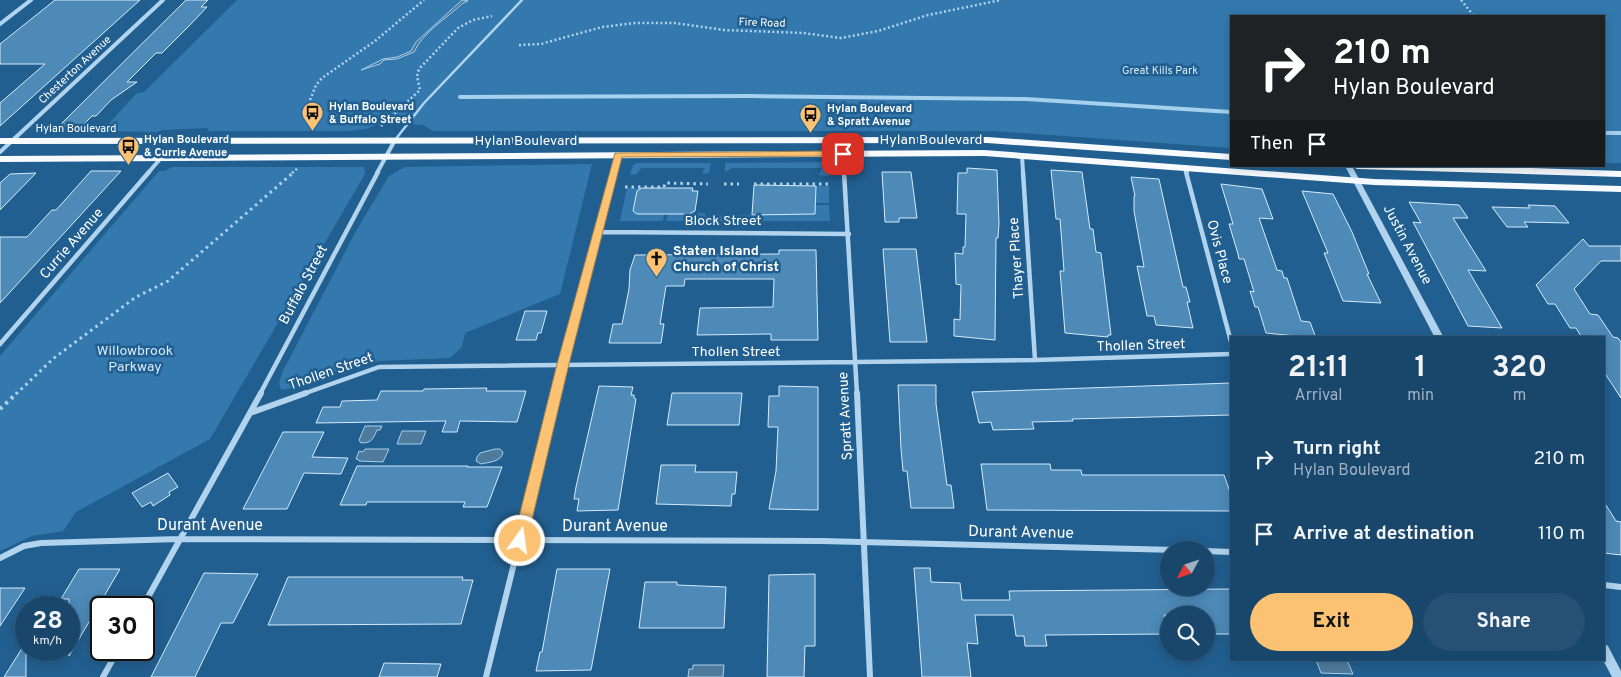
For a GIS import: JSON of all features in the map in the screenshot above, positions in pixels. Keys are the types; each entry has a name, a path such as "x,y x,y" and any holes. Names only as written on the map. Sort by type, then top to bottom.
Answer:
{"main road":[{"name":"Hylan Boulevard","path":"0,141 1006,140 1230,157"},
{"name":"Hylan Boulevard","path":"0,158 386,158 618,154 1022,154 1356,180 1621,189"},
{"path":"1391,167 1621,174"}],"street":[{"path":"0,24 31,0"},
{"name":"Chesterton Avenue","path":"0,152 162,0"},
{"name":"Buffalo Street","path":"149,596 250,412 395,140"},
{"path":"486,677 563,364 618,154"},
{"name":"Spratt Avenue","path":"843,154 849,234 870,677"},
{"name":"Thayer Place","path":"1022,154 1035,360"},
{"name":"Currie Avenue","path":"0,344 161,158"},
{"name":"Ovis Place","path":"1185,167 1230,338"},
{"name":"Justin Avenue","path":"1349,167 1439,336"},
{"name":"Block Street","path":"598,232 849,234"},
{"name":"Thollen Street","path":"250,412 379,366 855,363 1230,354"},
{"name":"Durant Avenue","path":"0,558 24,546 41,543 180,539 822,541 1160,550"},
{"path":"1215,551 1230,552"},
{"path":"1605,586 1621,587"},
{"path":"1605,652 1618,677"},
{"path":"103,677 112,661"}],"lane":[{"name":"Buffalo Street","path":"395,140 404,125 422,104 499,28 522,0"}],"path":[{"path":"310,100 316,85 322,78 375,41 424,0"},
{"name":"Fire Road","path":"519,45 541,44 602,27 636,23 675,23 724,30 841,38 878,31 928,15 1001,0"},
{"path":"1461,0 1473,15"},
{"path":"381,126 420,90 417,76 419,69 458,28 464,23 490,17 497,13"},
{"path":"0,409 54,358 136,297 168,281 300,166"},
{"path":"782,184 784,179"},
{"path":"625,187 664,187 665,183 708,184"},
{"path":"724,184 740,184"},
{"path":"754,184 831,184"}],"green space":[{"name":"Great Kills Park","path":"237,0 1621,0 1621,163 1605,163 1605,15 1230,15 1230,148 994,131 433,131 423,125 382,123 366,129 349,131 209,131 207,128 156,132 102,131 137,93 144,92"},
{"path":"829,162 829,176 819,175 822,168 732,168 725,172 725,163"},
{"path":"637,163 711,163 709,173 702,174 705,168 641,168 637,174 630,175 633,165"},
{"path":"592,164 560,294 465,333 462,347 450,358 379,361 281,390 279,383 283,371 356,231 389,176 405,167"},
{"name":"Willowbrook Parkway","path":"172,167 364,167 365,174 210,439 76,512 63,531 32,536 0,551 0,356 159,171 165,171"},
{"path":"816,186 829,186 829,203 816,203"},
{"path":"627,188 642,188 637,191 634,212 664,214 663,221 620,221"},
{"path":"815,205 829,205 830,221 666,221 668,214 705,213 705,216 815,214"}],"shaded area":[{"path":"462,0 468,1 463,3 429,32 414,52 397,59 384,60 380,64 361,70 383,59 397,57 411,51 416,42"},
{"path":"365,426 382,426 380,430 377,430 372,440 361,443 359,440"},
{"path":"402,431 426,431 421,444 397,444"},
{"path":"365,449 389,449 383,462 359,461 356,459 359,451 363,452"},
{"path":"500,449 503,452 498,460 481,464 476,461 480,453"},
{"path":"1316,661 1347,661 1353,674 1321,673"},
{"path":"693,665 724,665 723,677 688,677 689,669 693,669"}],"building":[{"path":"55,0 140,0 0,126 0,103 45,64 0,64 0,44"},
{"path":"186,0 208,0 201,7 207,7 162,53 156,53 127,82 137,82 111,100 96,116 92,116 83,125 59,126"},
{"path":"967,168 997,170 999,223 998,238 996,238 995,340 954,336 954,319 960,320 961,285 956,284 955,253 963,254 963,247 965,247 966,214 957,214 958,173 967,173"},
{"path":"1051,170 1082,172 1090,229 1093,229 1096,252 1101,253 1111,335 1108,335 1108,337 1065,333 1060,271 1064,271 1060,219 1056,219"},
{"path":"91,171 121,171 0,303 0,237 27,237 52,210 56,210"},
{"path":"882,172 911,172 917,218 899,218 899,222 885,222"},
{"path":"36,173 0,210 0,183 10,174"},
{"path":"1131,177 1159,179 1183,287 1186,287 1190,302 1187,302 1193,328 1156,325 1154,316 1147,316 1137,266 1144,267 1134,211 1135,196"},
{"path":"1221,184 1262,189 1273,219 1259,218 1277,270 1282,271 1284,278 1287,278 1301,321 1310,322 1315,336 1266,333 1258,307 1255,307 1250,291 1254,292 1244,259 1239,259 1229,224 1233,224"},
{"path":"754,185 816,186 815,214 752,215"},
{"path":"642,188 693,188 692,191 698,191 695,211 689,214 637,214 633,211 637,191"},
{"path":"1302,191 1333,194 1352,232 1369,274 1367,274 1381,303 1343,301 1324,253 1328,253"},
{"path":"1409,202 1459,205 1468,218 1453,218 1486,271 1468,270 1502,328 1468,326 1413,222 1421,223"},
{"path":"1528,205 1555,206 1569,223 1524,222 1528,227 1507,227 1492,207 1530,208"},
{"path":"1583,239 1589,246 1621,246 1621,261 1601,261 1574,289 1590,314 1598,315 1613,337 1618,338 1621,342 1621,398 1605,374 1605,336 1581,336 1576,328 1570,328 1555,304 1548,304 1536,285"},
{"path":"883,249 916,249 927,342 890,342"},
{"path":"779,250 816,250 818,340 771,340 771,334 697,335 700,308 773,307 774,279 685,279 684,286 666,286 660,324 664,324 661,343 609,343 613,324 622,324 629,289 630,270 635,255 779,254"},
{"path":"525,311 547,311 541,333 538,333 536,340 516,340"},
{"path":"1230,383 1230,415 1072,419 1073,421 1032,422 1034,429 993,430 991,422 979,423 972,392"},
{"path":"898,385 936,385 936,404 947,485 951,485 954,508 911,508 907,471 903,471"},
{"path":"599,386 633,387 631,395 634,395 636,399 618,510 577,511 579,499 574,499 576,487"},
{"path":"779,386 818,387 818,510 769,509 776,471 778,427 768,427 769,396 779,396"},
{"path":"487,388 486,391 526,391 517,422 460,421 457,432 442,432 446,421 316,423 323,407 340,407 342,401 377,400 381,391"},
{"path":"672,393 742,393 739,425 667,425"},
{"path":"283,432 324,432 312,457 348,458 341,474 304,473 287,509 243,509"},
{"path":"981,464 1050,464 1051,470 1081,470 1082,475 1224,475 1230,492 1230,511 987,510"},
{"path":"661,465 696,465 695,472 737,472 735,494 732,494 731,506 656,504"},
{"path":"357,466 502,467 487,507 463,507 465,502 367,502 366,505 340,505"},
{"path":"168,473 178,487 169,492 170,495 153,506 151,502 142,507 132,493"},
{"path":"1605,504 1616,521 1621,522 1621,555 1605,553"},
{"path":"914,568 930,568 931,582 960,583 962,600 1010,600 1009,591 1160,590 1160,596 1215,596 1215,589 1230,589 1230,634 1215,634 1215,606 1160,606 1160,634 1045,635 1047,646 1025,646 1024,636 1016,636 1013,615 975,615 978,644 967,643 971,677 922,677"},
{"path":"79,569 120,569 104,596 90,596 90,620 80,637 80,596 63,596"},
{"path":"557,569 610,569 591,670 536,671 540,652 542,652"},
{"path":"204,573 258,574 233,623 221,623 195,677 151,677"},
{"path":"815,574 815,646 805,646 804,677 767,677 769,575"},
{"path":"288,577 463,577 462,580 473,580 461,624 268,625"},
{"path":"645,582 677,582 677,585 726,587 724,628 639,628"},
{"path":"0,588 25,588 20,596 15,596 15,603 0,626"},
{"path":"15,660 26,661 26,677 4,677"},
{"path":"384,663 441,664 437,677 379,677"}],"waterway":[{"path":"460,97 750,96 1026,99 1230,112"},
{"path":"1605,133 1621,133"}],"place":[{"name":"Hylan Boulevard & Buffalo Street","path":"313,132"},
{"name":"Hylan Boulevard & Spratt Avenue","path":"811,134"},
{"name":"Hylan Boulevard & Currie Avenue","path":"128,165"},
{"name":"Staten Island Church of Christ","path":"657,278"}],"route":[{"path":"520,541 563,364 618,154 843,154"}]}
